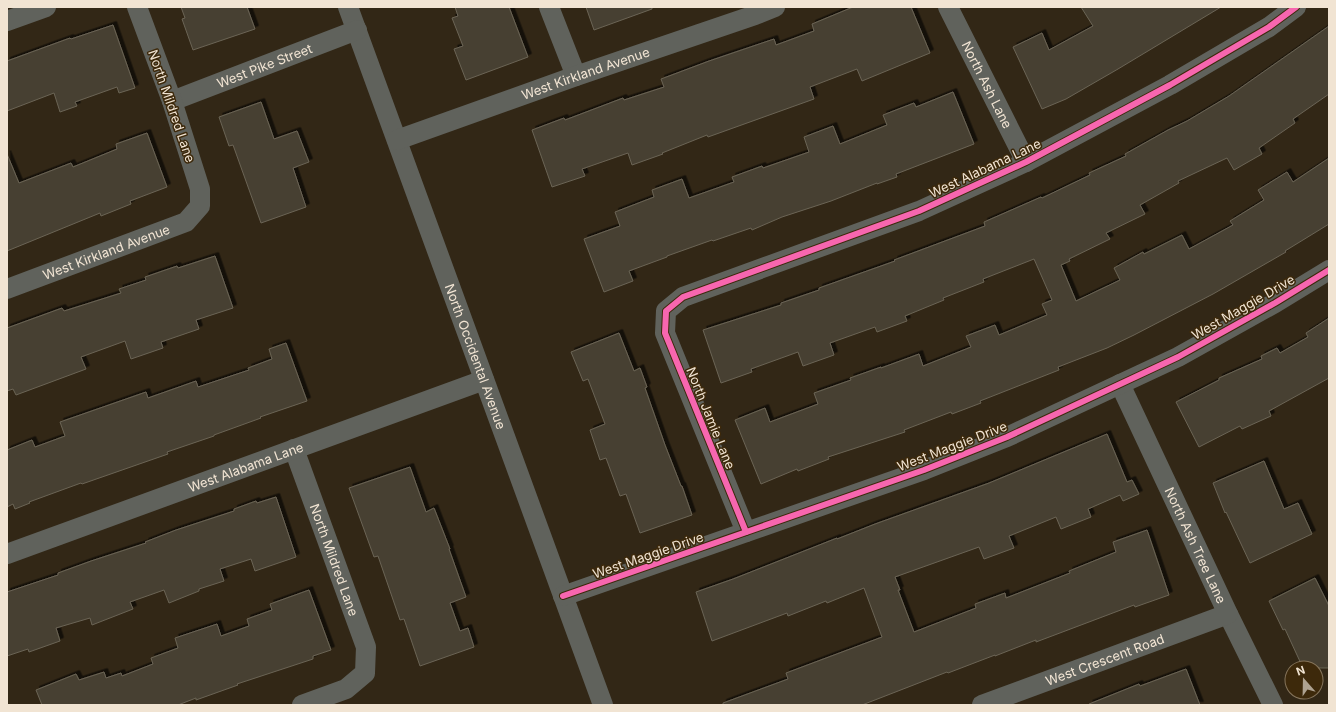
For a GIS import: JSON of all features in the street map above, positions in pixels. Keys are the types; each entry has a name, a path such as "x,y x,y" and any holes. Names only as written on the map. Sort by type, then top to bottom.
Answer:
{"street":[{"path":"7,22 46,7"},
{"name":"North Mildred Lane","path":"137,7 172,101 200,189 200,206"},
{"name":"North Occidental Avenue","path":"348,7 603,705"},
{"path":"549,7 576,76"},
{"name":"West Kirkland Avenue","path":"397,140 775,7"},
{"name":"North Ash Lane","path":"948,7 1026,162"},
{"name":"West Alabama Lane","path":"666,311 683,297 919,211 1026,162 1170,86 1269,27 1296,7"},
{"name":"West Pike Street","path":"172,101 357,30"},
{"name":"West Kirkland Avenue","path":"7,289 186,222 200,206"},
{"name":"West Maggie Drive","path":"563,596 924,470 1007,437 1178,357 1275,303 1329,270"},
{"name":"North Jamie Lane","path":"666,311 665,333 746,532"},
{"name":"West Alabama Lane","path":"7,554 484,380"},
{"name":"North Ash Tree Lane","path":"1120,384 1228,614 1273,705"},
{"name":"North Mildred Lane","path":"294,449 366,647 365,673 346,689 302,705"},
{"name":"West Crescent Road","path":"982,705 1228,614"}],"building":[{"path":"181,7 247,7 255,29 193,50 182,19 185,18"},
{"path":"455,7 509,7 528,57 466,80 454,49 463,46 452,18 458,16"},
{"path":"586,7 652,7 652,9 594,30"},
{"path":"853,7 911,7 930,53 862,81 857,69 810,87 814,99 708,137 707,135 662,153 663,154 632,165 628,153 582,169 585,176 552,187 532,130 564,118 565,120 623,98 624,100 664,87 661,79 709,61 774,39 776,45 814,31 812,24"},
{"path":"1081,7 1221,7 1066,99 1042,109 1013,47 1042,33 1049,50 1093,26"},
{"path":"113,25 135,88 119,93 117,87 75,102 77,106 60,112 54,93 7,111 7,61 70,38 71,39"},
{"path":"1329,26 1329,94 1293,119 1295,123 1259,148 1262,154 1234,170 1227,158 1178,181 1179,183 1140,205 1145,214 1106,233 1110,239 1069,259 1070,261 1061,265 1076,301 1120,280 1114,268 1143,252 1144,254 1182,235 1189,249 1233,225 1230,221 1264,200 1258,190 1287,172 1293,182 1329,158 1329,224 1285,251 1286,252 1213,294 1107,348 1058,367 1059,370 980,401 981,403 952,414 951,412 904,430 905,432 828,457 829,459 798,471 797,469 761,484 735,420 765,408 770,422 818,404 814,393 851,380 850,378 919,354 923,366 971,347 966,336 995,325 999,335 1047,315 1042,304 1052,300 1034,259 983,279 984,282 943,298 944,300 905,316 907,321 877,332 875,327 830,343 834,355 803,366 798,352 751,369 752,372 721,383 703,330 781,305 781,303 819,290 819,288 895,261 894,260 985,226 984,222 1041,197 1042,198 1090,175 1089,173 1126,156 1125,154 1187,121 1229,96"},
{"path":"953,92 974,144 896,174 897,177 782,217 752,230 751,228 713,241 712,240 629,271 633,281 604,292 584,239 620,226 615,212 654,197 652,190 682,179 689,198 734,182 732,177 809,152 804,137 833,126 840,144 887,125 883,115 914,103 916,107"},
{"path":"261,102 274,139 297,131 309,162 293,168 306,207 261,223 233,145 229,146 219,117"},
{"path":"147,133 167,187 130,201 131,204 101,216 100,213 7,251 7,154 19,183 71,163 73,167 117,149 116,144"},
{"path":"215,256 233,308 196,320 199,329 161,342 163,348 131,359 125,341 81,357 86,369 16,395 13,389 7,391 7,328 62,308 64,311 121,293 119,289 146,280 145,277 177,266 178,268"},
{"path":"1329,318 1329,378 1269,411 1271,416 1242,429 1240,426 1199,447 1176,402 1219,380 1219,378 1262,359 1261,356 1277,348 1280,353 1308,337 1306,333"},
{"path":"619,333 634,371 640,368 647,387 645,388 665,445 692,515 640,533 626,494 620,496 606,458 600,460 590,430 605,424 588,379 583,381 571,352"},
{"path":"286,343 307,401 167,452 168,454 29,502 30,503 15,509 13,504 7,507 7,450 32,440 35,447 65,436 60,422 146,392 148,398 196,381 198,387 249,370 248,368 272,359 269,349"},
{"path":"1107,434 1127,482 1132,480 1139,494 1123,501 1120,495 1088,509 1091,517 1061,529 1056,517 1009,536 1014,548 984,559 979,547 895,577 900,590 898,590 914,632 976,608 975,604 1005,593 1006,598 1070,573 1069,571 1116,552 1113,542 1147,530 1169,595 1135,607 1134,605 1036,642 1036,640 862,705 723,705 723,703 788,679 786,673 882,637 864,588 827,603 826,601 788,616 787,613 712,641 696,592 837,538 989,483"},
{"path":"1264,461 1284,509 1298,503 1312,534 1250,563 1226,512 1225,513 1213,483"},
{"path":"410,467 426,512 434,508 450,549 466,597 450,603 460,631 468,628 474,647 420,666 404,619 400,620 378,556 374,557 349,488"},
{"path":"276,497 296,557 255,571 251,559 220,569 224,581 199,589 199,591 169,603 164,590 130,602 133,609 92,625 90,618 56,628 60,641 29,652 28,649 7,656 7,592 58,575 58,573 91,561 146,543 145,542 176,530 234,511 234,509 256,501 257,503"},
{"path":"1315,578 1329,606 1329,668 1324,668 1324,660 1299,660 1285,629 1283,630 1269,601"},
{"path":"309,590 331,650 313,656 313,659 178,705 42,705 36,690 76,674 79,680 104,672 106,678 121,673 122,676 153,664 151,658 178,648 175,638 217,624 221,636 249,626 247,619 272,610 270,604"},
{"path":"1186,669 1200,705 1089,704 1139,684 1140,686"}],"cycle path":[{"path":"746,532 665,333 666,311 683,297 919,211 1026,162 1170,85 1269,27 1296,7"},
{"path":"563,596 924,470 1007,437 1178,357 1275,303 1329,270"}]}
